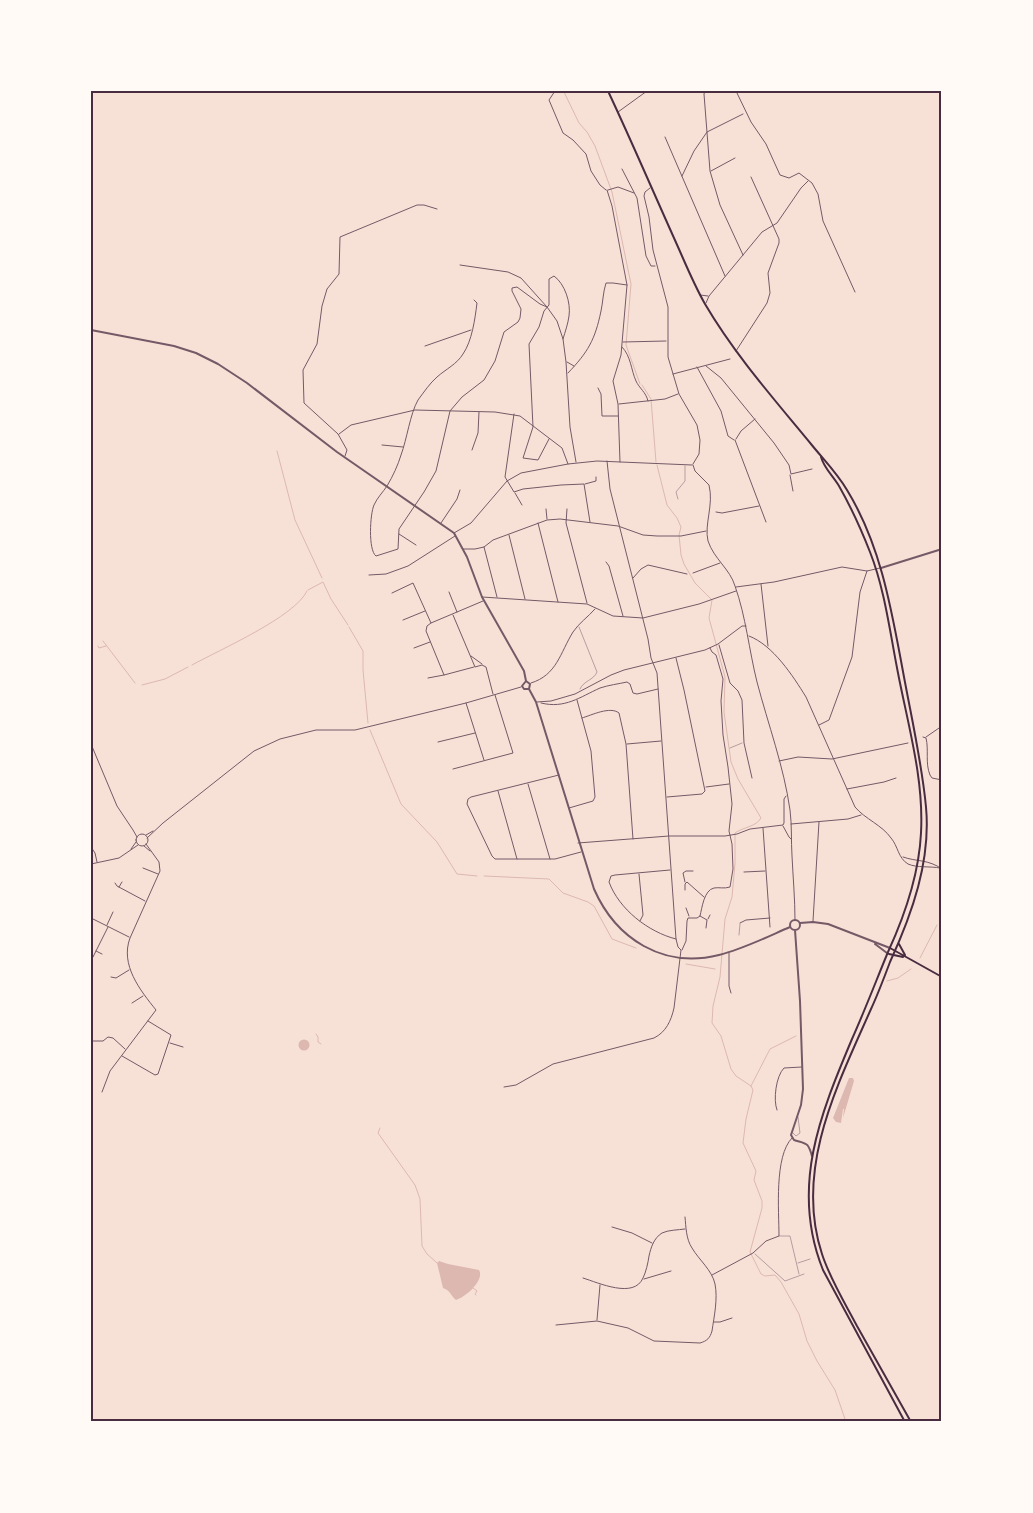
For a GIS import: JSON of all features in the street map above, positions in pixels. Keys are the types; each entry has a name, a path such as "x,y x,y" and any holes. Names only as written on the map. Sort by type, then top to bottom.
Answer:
{"main road":[{"path":"608,91 705,304 736,351 849,492 867,530 881,568 892,612 916,736 927,809 924,860 911,911 896,951 837,1085 825,1119 814,1169 813,1210 823,1258 838,1292 911,1422"},
{"path":"821,457 823,464 837,484 856,518 876,569 914,754 921,816 918,860 906,908 824,1108 808,1179 810,1220 818,1258 830,1284 905,1422"},
{"path":"899,943 906,957"},
{"path":"890,948 942,977"},
{"path":"888,953 894,956 906,957"}],"street":[{"path":"555,91 549,100 563,134 586,154 591,171 600,185 609,189 618,187 634,193"},
{"path":"618,112 647,91"},
{"path":"705,91 710,171 720,205 743,255"},
{"path":"736,91 751,122 766,144 780,175 789,178 799,173 808,180 818,194 823,221 855,292"},
{"path":"682,177 694,151 707,132 743,114"},
{"path":"665,137 725,277"},
{"path":"710,171 735,158"},
{"path":"622,170 637,198 646,256 652,266 656,265"},
{"path":"736,351 769,298 768,273 779,243 751,177"},
{"path":"705,304 709,296 762,232 777,222 800,188 808,180"},
{"path":"530,684 529,689 536,702 578,843 597,896 606,912 618,927 644,947 669,956 695,958 730,952 790,926 794,920 787,794 754,667 736,587 720,563 709,542 706,531 711,511 709,485 695,471 693,465 700,449 698,432 694,420 679,394 668,357 668,307 656,265 644,196 646,191 651,188"},
{"path":"609,189 627,285 623,342 613,381 618,404 620,462"},
{"path":"345,457 347,450 338,434 304,403 304,370 317,344 322,306 327,289 339,274 340,237 417,205 437,209"},
{"path":"460,265 508,272 520,278 547,307 557,321 563,340 566,362 570,427 576,462"},
{"path":"549,439 538,460 526,459 523,456 533,426 529,344 550,300 549,279 551,276 554,276 562,283 567,295 569,316 563,340"},
{"path":"567,375 591,345 598,327 606,284 627,285"},
{"path":"474,300 476,303 471,330 463,355 454,365 437,377 421,397 387,486 374,505 371,526 371,548 373,554 378,556 396,550 398,547 399,529 426,490 436,471 450,411 462,397 484,380 495,360 504,332 518,322 521,309 512,291 514,286 517,286 540,304 547,307"},
{"path":"700,295 709,296"},
{"path":"91,330 174,346 207,358 247,382 345,457 455,534 464,549 482,597 520,663 526,682 530,684"},
{"path":"425,346 471,330"},
{"path":"623,342 667,341"},
{"path":"622,347 627,354 636,383 650,401"},
{"path":"672,374 730,359"},
{"path":"566,362 575,366"},
{"path":"706,366 721,378 774,442 789,465 793,491"},
{"path":"697,367 721,411 728,436 735,440 766,522"},
{"path":"598,388 601,394 602,416 619,416"},
{"path":"618,404 665,399 679,394"},
{"path":"338,434 351,425 415,410 480,411 514,414 520,416 562,448 568,464"},
{"path":"472,450 476,438 480,411"},
{"path":"514,414 505,477 522,504"},
{"path":"735,440 741,431 756,419"},
{"path":"382,445 403,447"},
{"path":"369,575 386,574 408,566 471,523 507,481 521,473 576,462 607,461 693,465"},
{"path":"607,461 610,488 643,618 651,658 654,663 658,689 676,939 678,947 682,950"},
{"path":"791,474 812,469"},
{"path":"514,492 523,489 584,484 596,481 596,477"},
{"path":"584,484 590,523"},
{"path":"441,523 457,499 460,490"},
{"path":"716,512 759,505"},
{"path":"546,509 547,520"},
{"path":"568,509 566,520 587,604"},
{"path":"464,549 484,547 493,540 547,520 566,520 620,527 644,535 680,536 706,531"},
{"path":"538,522 558,602"},
{"path":"398,534 416,545"},
{"path":"509,534 526,599"},
{"path":"484,547 497,597"},
{"path":"736,587 842,568 867,571 942,548"},
{"path":"606,562 609,566 624,616"},
{"path":"693,573 720,563"},
{"path":"632,578 648,565 687,574"},
{"path":"818,726 830,720 852,657 860,592 867,571"},
{"path":"412,578 431,623"},
{"path":"392,592 413,583"},
{"path":"761,584 768,647"},
{"path":"482,597 587,604 613,616 643,618 736,590"},
{"path":"449,592 457,612"},
{"path":"444,675 426,630 427,626 484,601"},
{"path":"530,684 540,679 555,666 572,634 596,609"},
{"path":"403,620 426,611"},
{"path":"453,614 475,667"},
{"path":"541,703 561,699 580,692 611,675 710,648 746,625"},
{"path":"748,636 768,647 799,685 855,807 862,815 890,836 901,856 910,864 941,868"},
{"path":"414,648 430,641"},
{"path":"717,645 730,683 738,691 742,700 744,743 752,778"},
{"path":"700,916 705,898 713,888 727,888 731,885 732,850 729,831 732,804 721,715 723,679 716,655 710,648"},
{"path":"453,770 510,754 513,751 486,667 470,655"},
{"path":"666,797 702,794 705,791 676,657"},
{"path":"428,678 482,665"},
{"path":"144,846 147,838 154,831 250,754 274,742 316,730 355,730 466,703 522,686 526,682"},
{"path":"536,702 559,706 602,688 627,682 630,684 633,693 637,694 658,689"},
{"path":"522,686 524,689 529,689"},
{"path":"569,808 593,801 595,797 590,751 577,700"},
{"path":"466,703 485,761"},
{"path":"582,718 615,710 619,713 626,744 633,839"},
{"path":"942,726 924,737 929,772 932,778 942,780"},
{"path":"438,742 475,733"},
{"path":"626,744 662,741"},
{"path":"779,761 798,757 832,759 908,743"},
{"path":"91,744 117,806 133,830 138,845"},
{"path":"559,775 469,798 467,804 493,858 550,860 582,852"},
{"path":"847,789 896,778"},
{"path":"528,783 550,860"},
{"path":"704,787 730,784"},
{"path":"497,790 518,860"},
{"path":"787,794 784,799 783,826 791,839"},
{"path":"790,824 848,819 862,815"},
{"path":"813,922 819,822"},
{"path":"578,843 669,836 731,835 763,827 783,826"},
{"path":"763,827 770,927"},
{"path":"133,830 147,838"},
{"path":"145,836 154,831"},
{"path":"136,837 140,835"},
{"path":"91,864 119,858 136,842"},
{"path":"102,1092 110,1071 156,1010 144,995 130,970 127,956 130,938 159,874 159,862 146,844"},
{"path":"130,849 138,845 144,846 150,851"},
{"path":"91,847 97,863"},
{"path":"901,856 924,860 941,868"},
{"path":"143,868 159,874"},
{"path":"671,870 613,875 610,878 610,882 620,900 640,921 653,930 676,939"},
{"path":"685,890 686,882 683,873 693,871"},
{"path":"744,872 766,871"},
{"path":"639,873 643,915 640,921"},
{"path":"119,887 122,882"},
{"path":"686,882 705,898"},
{"path":"115,883 146,902"},
{"path":"686,908 690,917"},
{"path":"93,957 113,912"},
{"path":"706,928 710,915"},
{"path":"690,917 697,918 700,916 707,920"},
{"path":"504,1088 516,1084 554,1064 659,1036 672,1018 682,950 685,944 687,921 690,917"},
{"path":"91,918 130,938"},
{"path":"740,923 746,920 770,918"},
{"path":"794,920 800,923 813,922 839,927 873,943 888,953"},
{"path":"795,930 799,928 800,923"},
{"path":"711,1275 754,1253 762,1243 779,1236 780,1168 785,1146 792,1138 792,1132 803,1098 795,930 790,926"},
{"path":"873,943 890,948"},
{"path":"96,951 102,954"},
{"path":"730,952 728,986 730,993"},
{"path":"111,978 116,978 130,970"},
{"path":"132,1003 144,995"},
{"path":"121,1056 157,1076 171,1035 148,1020"},
{"path":"91,1040 103,1041 108,1037 113,1038 125,1050"},
{"path":"170,1042 183,1048"},
{"path":"777,1110 775,1104 780,1073 788,1067 803,1067"},
{"path":"792,1138 807,1144 810,1147 812,1156"},
{"path":"556,1325 597,1321 628,1328 654,1340 700,1343 706,1341 711,1336 714,1322 715,1284 691,1246 685,1217"},
{"path":"612,1227 632,1233 653,1243"},
{"path":"643,1280 653,1243 664,1232 686,1229"},
{"path":"583,1278 600,1284 628,1289 634,1288 643,1280 672,1271"},
{"path":"597,1321 600,1284"},
{"path":"714,1322 732,1318"}],"lane":[{"path":"678,499 676,492 685,481 685,464"},
{"path":"578,626 598,672 596,676 582,685 580,692"},
{"path":"730,748 744,743"},
{"path":"739,935 740,923"},
{"path":"792,1132 796,1136 800,1133 798,1117"},
{"path":"779,1236 790,1236 799,1276"},
{"path":"754,1253 785,1281 804,1274"},
{"path":"796,1264 810,1259"}],"shaded area":[{"path":"304,1039 310,1045 304,1051 298,1045"},
{"path":"849,1078 853,1078 854,1081 843,1118 843,1109 841,1123 836,1122 833,1118"},
{"path":"439,1261 479,1270 479,1278 474,1288 456,1300 443,1288 437,1263"}],"waterway":[{"path":"564,92 579,123 595,146 612,192 631,284 626,345 640,384"},
{"path":"642,385 651,399 656,462"},
{"path":"277,451 295,520 322,578"},
{"path":"657,465 667,505 681,527 679,535 684,564 695,583 712,600 709,618 725,677 724,712 731,762 738,779 761,818 756,823 735,833 732,897 725,919 720,977 713,1006 712,1023 721,1036 731,1069 736,1076 751,1086 753,1090 746,1119 743,1143 756,1171 754,1180 762,1201 762,1208 750,1252 761,1274 765,1276 775,1275 781,1282 799,1314 807,1341 835,1390 846,1422"},
{"path":"308,590 323,582 331,599 348,625"},
{"path":"192,665 272,622 300,601 307,591"},
{"path":"349,627 363,651 368,723"},
{"path":"103,641 135,683"},
{"path":"98,646 99,648 106,646"},
{"path":"142,685 165,679 188,667"},
{"path":"370,730 401,804 437,842 457,874 477,876"},
{"path":"484,876 549,879 563,893 594,906 612,939 636,948"},
{"path":"920,958 937,925"},
{"path":"686,964 715,969"},
{"path":"887,981 898,978 911,969"},
{"path":"316,1034 318,1042 321,1044"},
{"path":"751,1086 770,1049 796,1036"},
{"path":"380,1128 378,1133 415,1185 420,1199 422,1246 427,1254 437,1263"},
{"path":"473,1288 477,1291 476,1295"}]}
